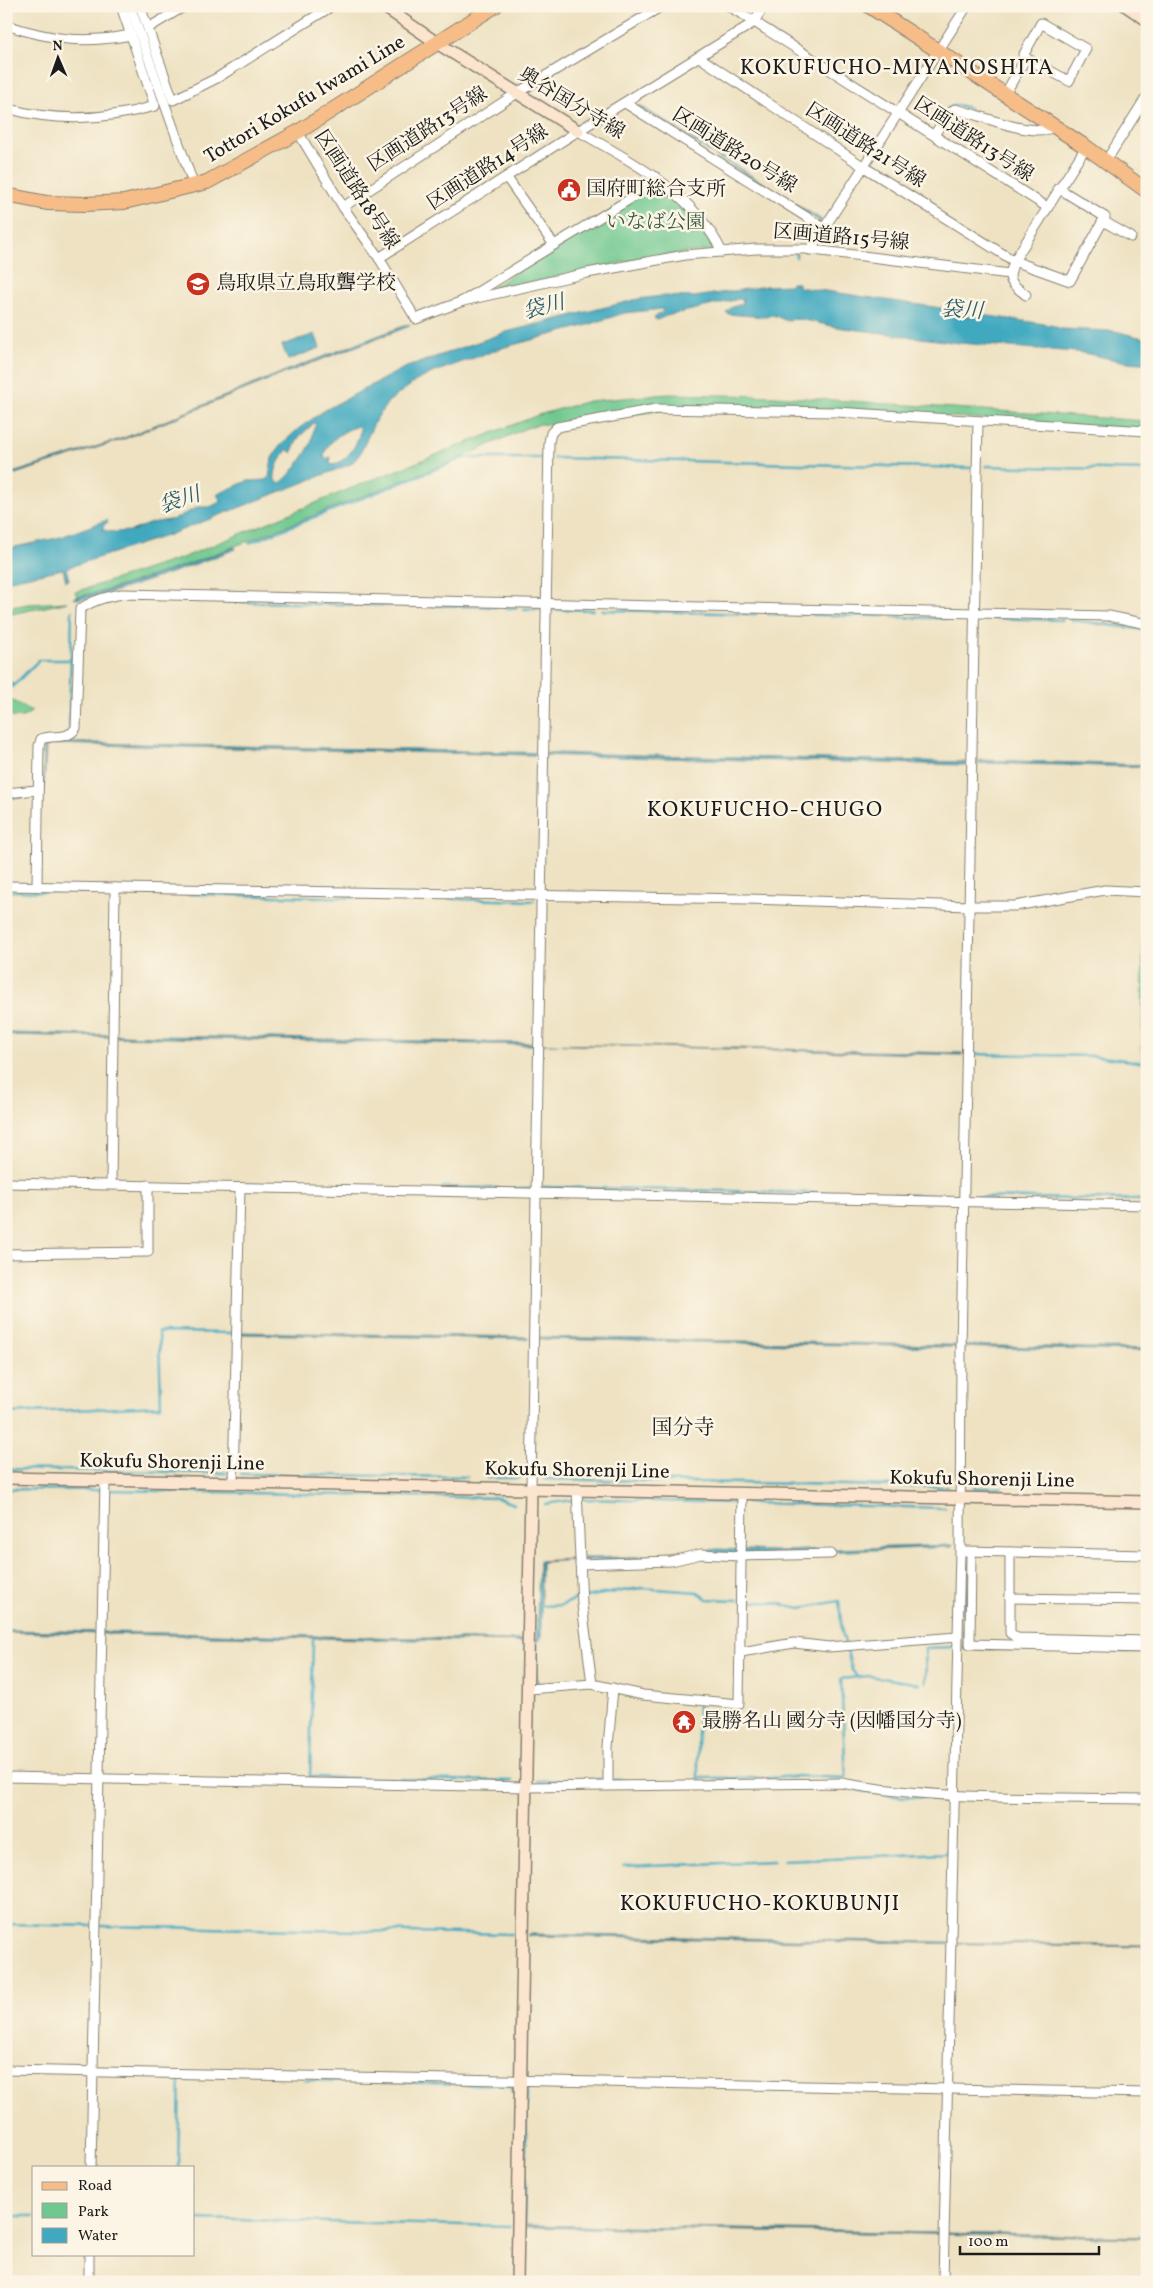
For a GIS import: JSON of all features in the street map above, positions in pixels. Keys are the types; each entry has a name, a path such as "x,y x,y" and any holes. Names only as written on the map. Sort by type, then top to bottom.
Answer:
{"main road":[{"name":"奥谷国分寺線","path":"383,6 437,43 578,130"},
{"name":"Tottori Kokufu Iwami Line","path":"6,195 47,203 86,204 124,202 207,182 298,132 495,6"},
{"path":"869,6 1086,147 1147,191"},
{"path":"1126,6 1147,20"},
{"name":"Kokufu Shorenji Line","path":"6,1478 1147,1502"},
{"path":"517,2282 519,2080 529,1689 531,1488"}],"street":[{"path":"6,108 47,117 85,118 121,114 155,106 121,6"},
{"path":"130,6 194,186"},
{"path":"140,6 172,100 217,78 332,6"},
{"path":"148,28 184,6"},
{"name":"区画道路13号線","path":"343,207 517,93 662,6"},
{"name":"区画道路13号線","path":"728,6 1046,207"},
{"name":"区画道路14号線","path":"379,258 507,178 578,130 625,103 753,22 764,6"},
{"path":"810,250 967,6"},
{"path":"1041,23 1086,49 1069,81 1026,58 1023,56 1041,23"},
{"path":"6,25 39,36 68,41 130,35"},
{"name":"区画道路21号線","path":"699,57 864,167 1014,261 1070,281 1103,221"},
{"path":"1005,94 1026,58"},
{"path":"1106,161 1147,96"},
{"name":"区画道路20号線","path":"625,103 824,228"},
{"path":"934,135 948,114 955,109 977,117 1041,131 1055,127"},
{"name":"奥谷国分寺線","path":"578,130 672,188 695,210 715,236 722,252"},
{"name":"区画道路18号線","path":"298,132 343,207 379,258 416,319 463,301"},
{"path":"1026,295 1013,285 1010,279 1014,261 1058,188 1086,147"},
{"path":"463,301 635,196 656,177"},
{"path":"507,178 554,244"},
{"path":"1058,188 1105,217 1103,221 1131,237"},
{"name":"区画道路15号線","path":"463,301 587,273 685,255 756,249 810,250 1010,274"},
{"path":"531,1488 549,442 551,433 557,427 656,409 836,412 1147,431"},
{"path":"943,2282 961,1498 978,421"},
{"path":"36,886 37,790 41,739 48,736 66,737 72,734 76,728 80,609 96,600 122,594 1109,616 1147,624"},
{"path":"6,793 37,790"},
{"path":"6,886 541,897 748,899 970,906 1015,906 1105,890 1147,892"},
{"path":"111,1184 116,888"},
{"path":"6,1183 1147,1205"},
{"path":"6,1254 148,1252 148,1185"},
{"path":"232,1483 240,1188"},
{"path":"91,2166 105,1480"},
{"path":"577,1489 582,1605 592,1684"},
{"path":"529,1689 592,1684 643,1695 738,1704 741,1652 740,1556 742,1494"},
{"path":"960,1551 1147,1555"},
{"path":"971,1552 970,1644 1147,1648"},
{"path":"1010,1552 1010,1634 1018,1638 1147,1641"},
{"path":"580,1564 671,1562 701,1554 740,1556 831,1554"},
{"path":"1010,1598 1147,1600"},
{"path":"741,1652 794,1644 836,1647 957,1637"},
{"path":"608,1785 608,1747 613,1688"},
{"path":"6,1777 526,1787 841,1782 880,1790 953,1796 1147,1799"},
{"path":"6,2070 1147,2093"},
{"path":"89,2282 90,2256"}],"green space":[{"name":"いなば公園","path":"656,181 704,224 715,246 713,250 647,257 493,291 493,287"},
{"path":"668,394 775,396 1147,421 1147,430 835,409 732,406 696,406 556,425 540,424 524,429 463,457 184,566 98,593 77,596 75,592 182,558 364,483 538,415 589,401"},
{"path":"67,602 6,615 6,608 28,604"},
{"path":"6,697 32,711 20,718 6,715"},
{"path":"1143,896 1147,896 1147,1062 1142,1062"}],"water":[{"path":"639,105 822,220 821,222 638,107"},
{"path":"791,283 798,283 798,287 961,311 967,317 982,315 1051,325 1061,329 1115,331 1147,339 1147,363 1129,362 1076,352 959,343 836,327 800,319 785,320 773,315 765,317 728,314 726,312 732,307 742,304 743,299 666,316 657,320 654,318 663,309 624,313 588,325 505,347 434,372 416,381 388,402 375,421 360,454 351,464 169,535 66,568 69,580 66,581 63,569 6,581 6,549 61,537 107,520 108,522 103,526 103,530 114,532 131,531 151,523 175,519 198,507 210,507 222,501 218,494 247,481 266,480 269,477 272,458 280,446 298,429 325,410 404,368 506,332 638,299 662,296 694,297 766,286 790,285","holes":["314,423 316,424 312,440 303,457 284,480 280,483 275,481 278,463 282,456 288,449 291,453 299,437","358,426 360,428 358,439 352,450 339,463 330,464 331,457 326,459 324,456 332,441 347,430"]},
{"path":"409,324 410,326 288,372 124,439 6,477 6,475 124,438 288,370"},
{"path":"315,334 320,348 288,360 282,345"},
{"path":"235,547 236,549 178,571 125,588 83,599 73,598 126,585"},
{"path":"50,742 965,762 966,765 50,744 46,748 44,794 42,796 6,799 6,796 41,794 43,792 44,747"},
{"path":"980,760 1147,765 1147,767 978,763"},
{"path":"6,1033 533,1043 533,1045 6,1035"},
{"path":"542,1044 962,1053 962,1055"},
{"path":"238,1332 529,1337 529,1339 238,1334"},
{"path":"538,1337 1147,1349 1147,1351 538,1339"},
{"path":"952,1545 952,1547 583,1561 583,1558 672,1556 716,1549 778,1551"},
{"path":"574,1559 541,1562 541,1638 536,1642 539,1561"},
{"path":"964,1562 967,1562 967,1646 1147,1651 1147,1653 963,1649"},
{"path":"6,1630 522,1640 522,1642 6,1632"},
{"path":"528,1934 1147,1946 1147,1947 528,1936"},
{"path":"525,2225 1147,2237 1147,2238 525,2227"}],"waterway":[{"path":"947,109 952,106 970,109"},
{"path":"249,543 464,458 547,458"},
{"path":"554,458 972,468"},
{"path":"986,466 1147,470"},
{"path":"128,599 413,606"},
{"path":"423,605 496,607"},
{"path":"507,608 517,608"},
{"path":"524,609 541,609"},
{"path":"552,609 593,610"},
{"path":"602,610 756,614"},
{"path":"69,727 72,611"},
{"path":"768,614 803,614"},
{"path":"813,615 885,616"},
{"path":"893,617 971,619"},
{"path":"982,618 1063,620"},
{"path":"1071,620 1146,630"},
{"path":"11,688 39,660 71,660"},
{"path":"6,678 13,685"},
{"path":"6,891 112,892"},
{"path":"142,893 368,898"},
{"path":"378,897 534,901"},
{"path":"973,1054 1095,1056 1147,1063"},
{"path":"443,1187 530,1189"},
{"path":"543,1187 957,1196"},
{"path":"972,1197 1147,1200"},
{"path":"6,1413 161,1406 159,1332 232,1333"},
{"path":"6,1469 226,1473"},
{"path":"241,1474 467,1477"},
{"path":"487,1478 520,1478"},
{"path":"544,1479 948,1487"},
{"path":"974,1488 1002,1488"},
{"path":"6,1489 99,1490"},
{"path":"109,1490 497,1498 514,1504"},
{"path":"583,1499 736,1503"},
{"path":"545,1504 572,1500"},
{"path":"747,1503 945,1508"},
{"path":"584,1597 641,1588 698,1592 707,1599 738,1600"},
{"path":"541,1606 562,1605 578,1598"},
{"path":"743,1601 774,1603 801,1608 839,1601 845,1643"},
{"path":"310,1778 313,1640"},
{"path":"537,1643 536,1679 538,1682"},
{"path":"926,1683 925,1648 953,1647"},
{"path":"847,1650 852,1670 857,1677"},
{"path":"769,1778 799,1776 846,1778 841,1679 869,1676 920,1684"},
{"path":"698,1705 698,1778 763,1778"},
{"path":"311,1777 394,1779"},
{"path":"399,1779 512,1781"},
{"path":"538,1781 605,1779"},
{"path":"613,1780 624,1780"},
{"path":"857,1790 893,1796 929,1798"},
{"path":"784,1860 948,1853 948,1800 944,1799"},
{"path":"624,1867 774,1861"},
{"path":"6,1924 93,1926"},
{"path":"98,1926 511,1934"},
{"path":"178,2166 180,2077"},
{"path":"306,2080 506,2085 511,2087 512,2092"},
{"path":"523,2282 527,2093 529,2087 536,2085"},
{"path":"6,2216 32,2216"},
{"path":"195,2219 510,2226"}],"place":[{"name":"国府町総合支所","path":"569,190"},
{"name":"鳥取県立鳥取聾学校","path":"198,284"},
{"name":"最勝名山 國分寺 (因幡国分寺)","path":"684,1722"}],"district":[{"name":"KOKUFUCHO-MIYANOSHITA","path":"897,68"},
{"name":"KOKUFUCHO-CHUGO","path":"765,810"},
{"name":"国分寺","path":"683,1428"},
{"name":"KOKUFUCHO-KOKUBUNJI","path":"760,1904"}],"water label":[{"name":"袋川","path":"544,308"},
{"name":"袋川","path":"962,311"},
{"name":"袋川","path":"180,501"}]}
